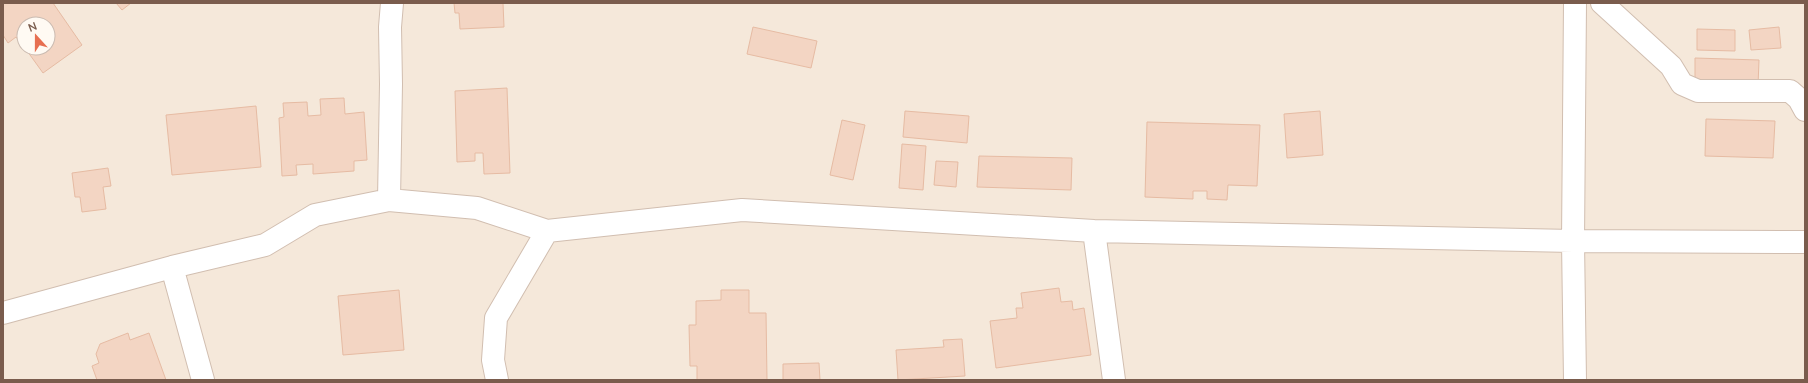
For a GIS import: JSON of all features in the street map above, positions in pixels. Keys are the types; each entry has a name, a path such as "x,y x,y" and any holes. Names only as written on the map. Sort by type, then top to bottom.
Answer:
{"street":[{"path":"389,200 391,84 390,27 392,3"},
{"path":"1575,3 1573,241 1575,380"},
{"path":"1602,3 1672,66 1682,84 1698,91 1790,91 1799,99 1805,110"},
{"path":"3,314 172,267 265,244 315,215 389,200 477,208 548,231 742,210 1094,231 1573,241 1805,242"},
{"path":"497,380 493,360 496,318 548,231"},
{"path":"1094,231 1114,380"},
{"path":"172,267 203,380"}],"shaded area":[{"path":"3,3 1805,3 1805,380 3,380"}],"building":[{"path":"3,3 53,3 82,45 43,73 31,56 56,56 56,16 16,16 16,37 8,43 3,35"},
{"path":"116,3 131,3 122,10"},
{"path":"454,3 503,3 504,27 460,29 459,13 455,13"},
{"path":"753,27 817,41 811,68 747,54"},
{"path":"1779,27 1781,48 1751,50 1749,30"},
{"path":"1697,29 1735,30 1735,51 1697,50"},
{"path":"1695,58 1759,60 1758,86 1695,84"},
{"path":"507,88 510,173 484,174 483,153 475,153 475,161 457,162 455,91"},
{"path":"344,98 345,114 364,112 367,160 354,161 354,171 313,174 313,164 296,165 297,175 282,176 279,118 284,117 283,103 307,102 308,116 321,115 320,99"},
{"path":"256,106 261,167 172,175 166,115"},
{"path":"905,111 969,116 967,143 903,137"},
{"path":"1320,111 1323,155 1287,158 1284,114"},
{"path":"1706,119 1775,121 1773,158 1705,156"},
{"path":"842,120 865,125 853,180 830,175"},
{"path":"1147,122 1260,125 1257,186 1228,185 1227,200 1207,199 1207,191 1193,191 1193,199 1145,197"},
{"path":"902,144 926,146 923,190 899,188"},
{"path":"979,156 1072,158 1071,190 977,187"},
{"path":"936,161 958,162 956,187 934,185"},
{"path":"108,168 111,186 103,187 106,209 82,212 80,197 75,197 72,173"},
{"path":"1059,288 1061,302 1072,301 1073,310 1084,308 1091,355 996,368 990,321 1017,318 1016,308 1023,308 1021,293"},
{"path":"399,290 404,350 343,355 338,296"},
{"path":"721,290 749,290 749,313 766,313 767,380 697,380 697,366 690,366 689,325 696,325 696,301 721,300"},
{"path":"128,333 130,340 149,333 166,380 97,380 92,366 99,363 96,354 100,344"},
{"path":"962,339 965,376 898,380 896,350 944,347 943,340"},
{"path":"819,363 820,380 783,380 783,364"}]}
